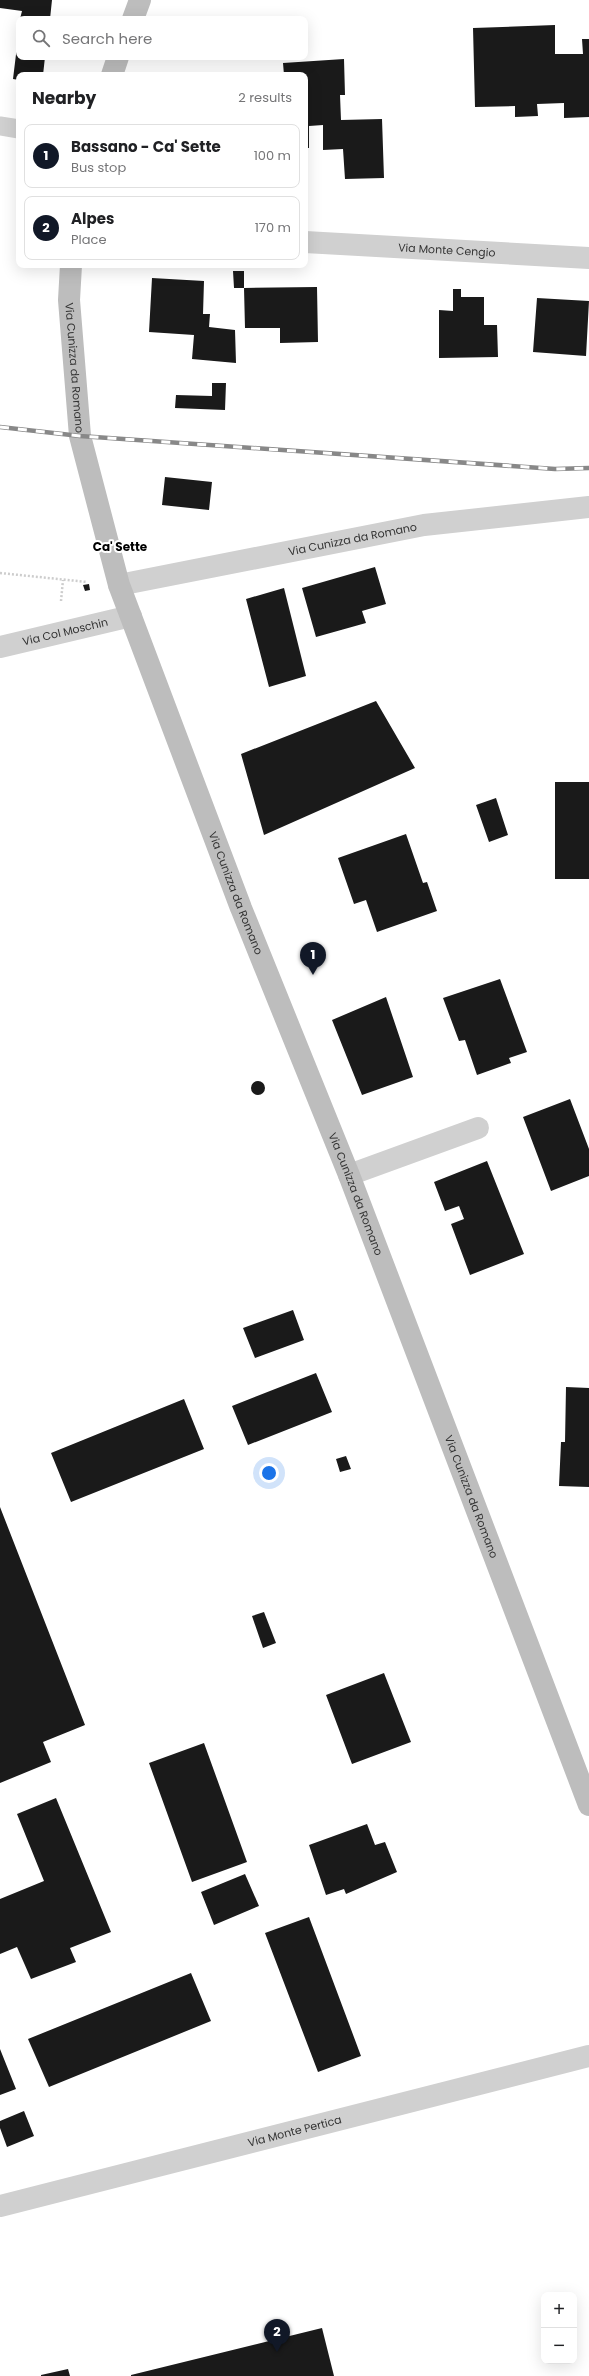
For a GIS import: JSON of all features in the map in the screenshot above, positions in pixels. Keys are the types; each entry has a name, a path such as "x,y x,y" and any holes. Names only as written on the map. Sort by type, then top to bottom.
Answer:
{"main road":[{"path":"134,16 140,0"},
{"path":"113,72 117,60"},
{"name":"Via Cunizza da Romano","path":"71,268 69,300 80,436 119,584 123,618 349,1175 589,1806"}],"street":[{"name":"Via Monte Cengio","path":"308,242 589,258"},
{"name":"Via Cunizza da Romano","path":"119,584 424,525 589,507"},
{"name":"Via Col Moschin","path":"0,647 123,618"},
{"path":"349,1175 478,1128"},
{"name":"Via Monte Pertica","path":"0,2206 589,2056"}],"lane":[{"path":"0,126 16,129"}],"path":[{"path":"0,573 93,583 123,618"}],"building":[{"path":"0,0 52,0 50,16 21,16 22,11 0,8"},
{"path":"555,25 555,54 583,54 582,39 589,39 589,117 564,118 564,103 537,104 538,116 515,117 515,106 475,107 473,28"},
{"path":"16,54 16,60 45,60 43,72 16,72 16,80 13,79"},
{"path":"344,59 345,95 340,95 341,120 382,119 384,178 345,179 343,149 323,150 323,125 309,126 308,148 308,72 284,72 283,63"},
{"path":"233,271 244,271 244,288 234,288"},
{"path":"152,278 204,281 203,314 210,314 209,327 235,330 236,363 192,359 194,335 149,332"},
{"path":"317,287 318,342 280,343 280,328 245,328 244,288"},
{"path":"453,289 461,289 461,297 484,297 484,325 497,325 498,357 439,358 439,310 453,311"},
{"path":"537,298 589,301 586,356 533,352"},
{"path":"212,383 226,383 225,410 175,408 176,395 212,396"},
{"path":"165,477 212,482 209,510 162,505"},
{"path":"375,567 386,604 362,611 366,623 316,637 302,588"},
{"path":"89,584 90,590 85,591 83,585"},
{"path":"284,588 306,676 269,687 246,599"},
{"path":"376,701 415,768 264,835 241,754"},
{"path":"555,782 589,782 589,879 555,879"},
{"path":"496,798 508,835 489,842 476,805"},
{"path":"406,834 423,883 427,882 437,911 377,932 366,900 354,904 338,858"},
{"path":"500,979 527,1052 509,1058 511,1063 477,1075 465,1040 459,1041 443,998"},
{"path":"386,997 413,1077 362,1095 332,1020"},
{"path":"258,1081 263,1083 265,1088 263,1093 258,1095 253,1093 251,1088 253,1083"},
{"path":"570,1099 589,1149 589,1176 551,1191 523,1117"},
{"path":"487,1161 524,1254 470,1275 451,1224 464,1219 459,1206 445,1211 434,1182"},
{"path":"293,1310 304,1340 255,1358 243,1328"},
{"path":"316,1373 332,1412 248,1445 232,1406"},
{"path":"566,1387 589,1388 589,1487 559,1486 561,1442 565,1442"},
{"path":"184,1399 204,1449 71,1502 51,1453"},
{"path":"346,1456 351,1469 340,1472 336,1459"},
{"path":"0,1507 85,1725 43,1742 51,1762 0,1783"},
{"path":"264,1612 276,1643 263,1648 252,1616"},
{"path":"384,1673 411,1742 352,1764 326,1695"},
{"path":"204,1743 247,1862 192,1882 149,1763"},
{"path":"56,1798 111,1932 70,1948 76,1962 31,1979 17,1947 0,1954 0,1899 44,1881 17,1814"},
{"path":"367,1824 375,1845 385,1842 397,1872 346,1894 344,1889 326,1895 309,1845"},
{"path":"245,1874 259,1906 214,1925 201,1892"},
{"path":"309,1917 361,2056 318,2072 265,1933"},
{"path":"191,1973 211,2021 49,2087 28,2039"},
{"path":"0,2049 16,2089 0,2095"},
{"path":"24,2111 34,2136 7,2147 0,2128 0,2121"},
{"path":"322,2328 334,2376 131,2376 131,2375"},
{"path":"68,2369 70,2376 41,2376 41,2375"}],"railway":[{"path":"0,427 80,436 555,469 589,468"}],"place":[{"name":"Bassano - Ca' Sette","path":"313,975"},
{"name":"Alpes","path":"277,2352"}],"district":[{"name":"Ca' Sette","path":"120,547"}]}
